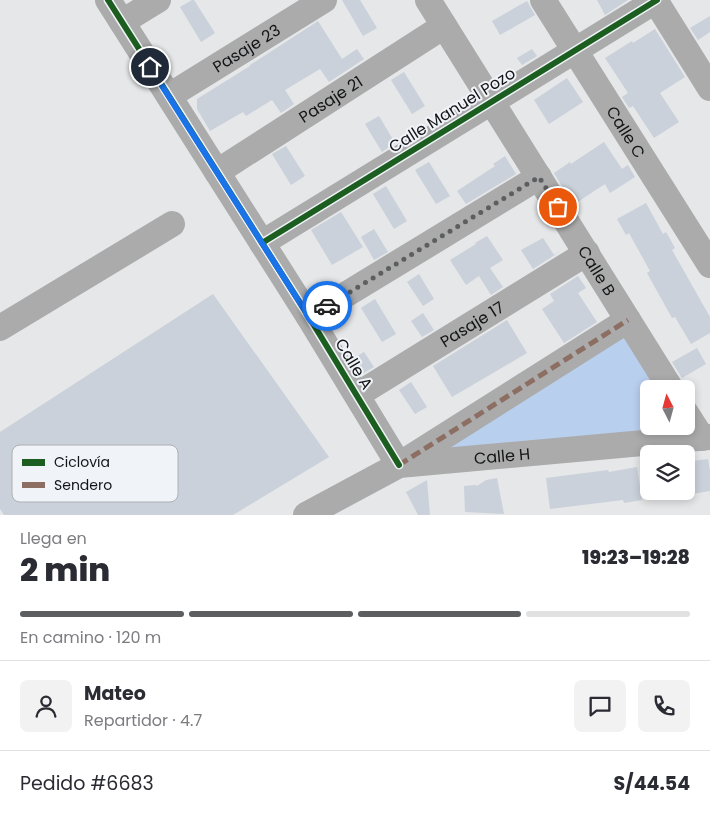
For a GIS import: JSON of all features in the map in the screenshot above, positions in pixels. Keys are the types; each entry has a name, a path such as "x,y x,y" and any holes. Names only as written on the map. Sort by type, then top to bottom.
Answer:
{"street":[{"name":"Calle A","path":"108,0 309,317 399,465"},
{"path":"122,22 158,0"},
{"name":"Pasaje 23","path":"169,96 324,0"},
{"name":"Calle B","path":"428,0 665,380"},
{"name":"Calle C","path":"543,0 710,264"},
{"path":"656,0 710,88"},
{"name":"Calle Manuel Pozo","path":"262,243 656,0"},
{"name":"Pasaje 21","path":"217,172 444,26"},
{"path":"309,317 539,177"},
{"path":"0,328 172,224"},
{"name":"Pasaje 17","path":"357,396 587,253"},
{"path":"399,465 628,320"},
{"path":"695,424 706,438"},
{"name":"Calle H","path":"306,515 399,465 706,438"}],"shaded area":[{"path":"622,329 654,380 640,380 640,431 415,458"}],"building":[{"path":"194,0 215,33 201,42 180,7"},
{"path":"342,0 360,0 377,28 363,36"},
{"path":"597,0 628,0 605,15"},
{"path":"527,1 535,15 500,35 492,21"},
{"path":"710,16 710,32 698,40 690,28"},
{"path":"318,21 342,59 357,49 364,59 329,82 320,69 285,90 294,104 281,113 272,100 246,116 243,112 210,131 197,109 197,99"},
{"path":"655,29 685,77 660,93 679,122 654,138 633,106 629,108 622,97 628,93 605,58"},
{"path":"532,49 537,56 522,65 517,58"},
{"path":"404,72 425,106 412,114 391,80"},
{"path":"567,78 583,102 549,124 534,100"},
{"path":"379,116 395,143 382,152 365,124"},
{"path":"604,142 622,169 628,165 635,177 610,193 605,184 573,205 554,173"},
{"path":"286,146 305,176 291,185 272,154"},
{"path":"505,156 516,174 466,204 457,191 495,166 493,164"},
{"path":"429,162 450,196 436,204 415,170"},
{"path":"386,186 407,221 394,229 373,194"},
{"path":"646,203 663,234 666,232 675,248 672,250 710,317 710,333 691,344 675,317 672,318 647,273 650,271 629,233 626,235 617,219"},
{"path":"341,212 363,247 332,265 311,230"},
{"path":"374,229 388,252 374,260 361,237"},
{"path":"487,236 503,260 490,268 503,287 491,295 479,276 466,285 450,260"},
{"path":"543,238 554,255 561,251 533,269 521,250"},
{"path":"419,274 434,299 423,306 407,282"},
{"path":"578,276 586,288 578,293 597,322 564,343 542,309 554,301 550,294"},
{"path":"213,294 329,457 233,515 4,515 0,509 0,432"},
{"path":"375,299 396,334 382,342 361,308"},
{"path":"423,313 434,330 422,337 411,321"},
{"path":"507,320 527,353 452,397 433,366"},
{"path":"697,348 706,364 682,378 672,362"},
{"path":"364,352 374,367 362,374 352,359"},
{"path":"411,382 427,407 415,414 399,390"},
{"path":"708,459 710,491 695,494 695,461"},
{"path":"637,467 640,500 642,500 624,503 623,500 550,509 546,478 608,470 609,472"},
{"path":"497,478 504,514 465,512 464,486 477,486 486,480"},
{"path":"427,480 430,515 418,515 406,492"}],"marked path":[{"path":"399,465 628,320"}],"cycle path":[{"path":"108,0 309,317 399,465"},
{"path":"262,243 657,0"}],"way so far":[{"path":"327,306 539,177 558,207"}],"route":[{"path":"150,67 309,317 327,306"}]}
